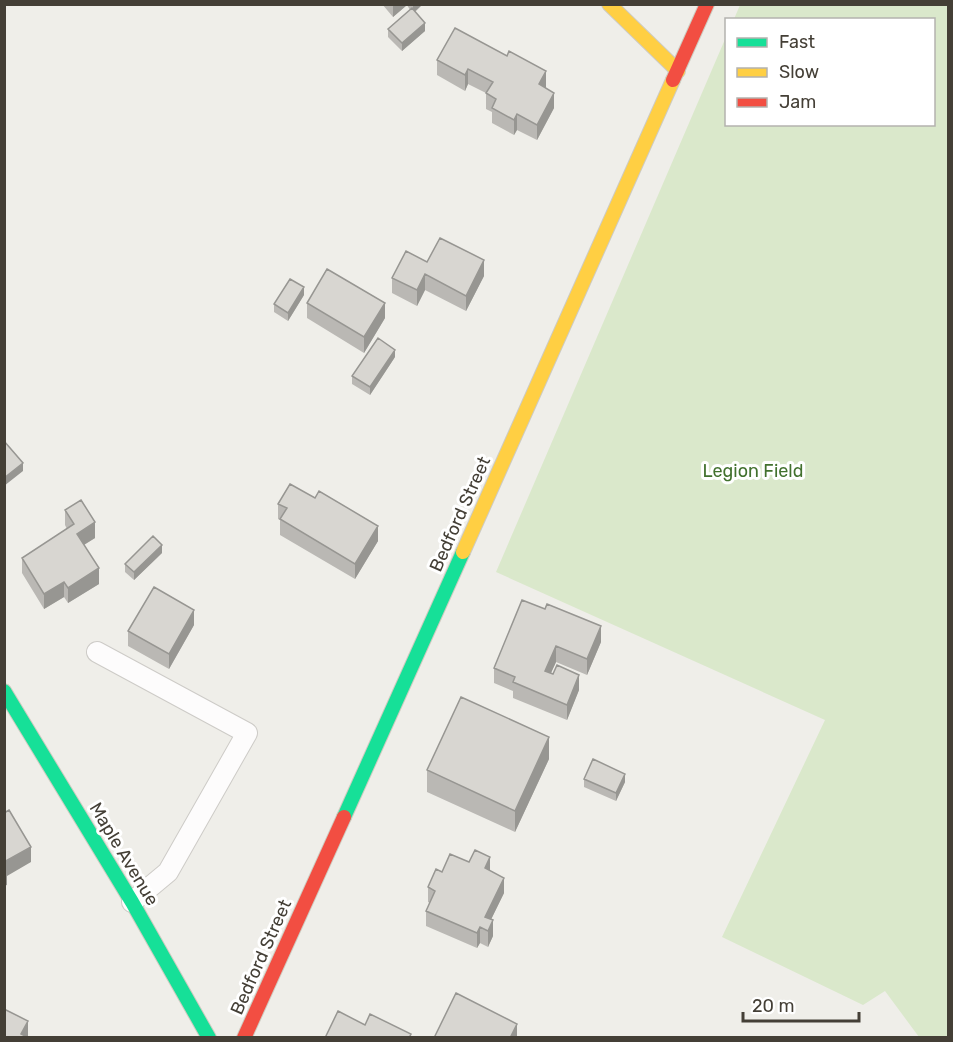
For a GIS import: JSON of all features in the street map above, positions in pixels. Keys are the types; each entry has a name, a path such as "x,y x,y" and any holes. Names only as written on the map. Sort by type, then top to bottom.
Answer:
{"main road":[{"path":"609,4 678,71"},
{"name":"Bedford Street","path":"244,1038 707,4"},
{"name":"Maple Avenue","path":"4,691 11,716 132,902 209,1038"}],"lane":[{"path":"97,652 247,733 168,872 132,902"}],"green space":[{"name":"Legion Field","path":"740,5 948,5 948,1037 919,1037 885,991 863,1005 722,937 825,720 496,572 725,39 725,126 935,126 935,18 734,18"}],"building":[{"path":"412,8 425,23 402,43 388,29"},
{"path":"455,28 507,56 509,51 546,71 539,84 554,93 537,125 517,114 514,120 492,108 496,99 486,93 493,82 468,69 465,75 437,60"},
{"path":"440,238 484,260 466,296 425,274 417,290 392,278 406,251 427,262"},
{"path":"327,269 385,303 364,337 307,303"},
{"path":"290,279 304,287 288,313 274,304"},
{"path":"378,338 395,350 370,387 352,376"},
{"path":"4,441 23,463 4,478"},
{"path":"290,484 315,498 319,491 378,526 355,564 280,519 287,508 278,504"},
{"path":"81,500 95,522 77,534 99,568 68,588 64,582 44,594 22,558 74,524 65,510"},
{"path":"153,536 162,545 134,572 125,564"},
{"path":"154,587 194,610 169,654 128,631"},
{"path":"522,600 545,609 547,604 601,626 587,659 556,646 545,671 553,674 557,665 579,675 567,705 513,682 515,677 494,668"},
{"path":"461,697 549,737 515,811 427,770"},
{"path":"593,759 625,774 616,793 584,779"},
{"path":"9,810 31,847 4,862 4,813"},
{"path":"475,850 490,857 485,868 504,878 485,917 493,920 488,931 480,927 477,933 426,911 435,891 428,887 436,869 442,872 450,854 469,862"},
{"path":"456,993 517,1024 510,1038 434,1038"},
{"path":"4,1009 28,1021 21,1034 29,1038 4,1038"},
{"path":"338,1011 365,1025 370,1014 411,1034 409,1038 325,1038"}],"traffic: fast":[{"path":"344,817 463,552"},
{"path":"4,691 132,902 209,1038"}],"traffic: slow":[{"path":"609,4 678,71"},
{"path":"463,552 673,80"}],"traffic: jam":[{"path":"673,80 707,4"},
{"path":"244,1038 344,817"}]}
